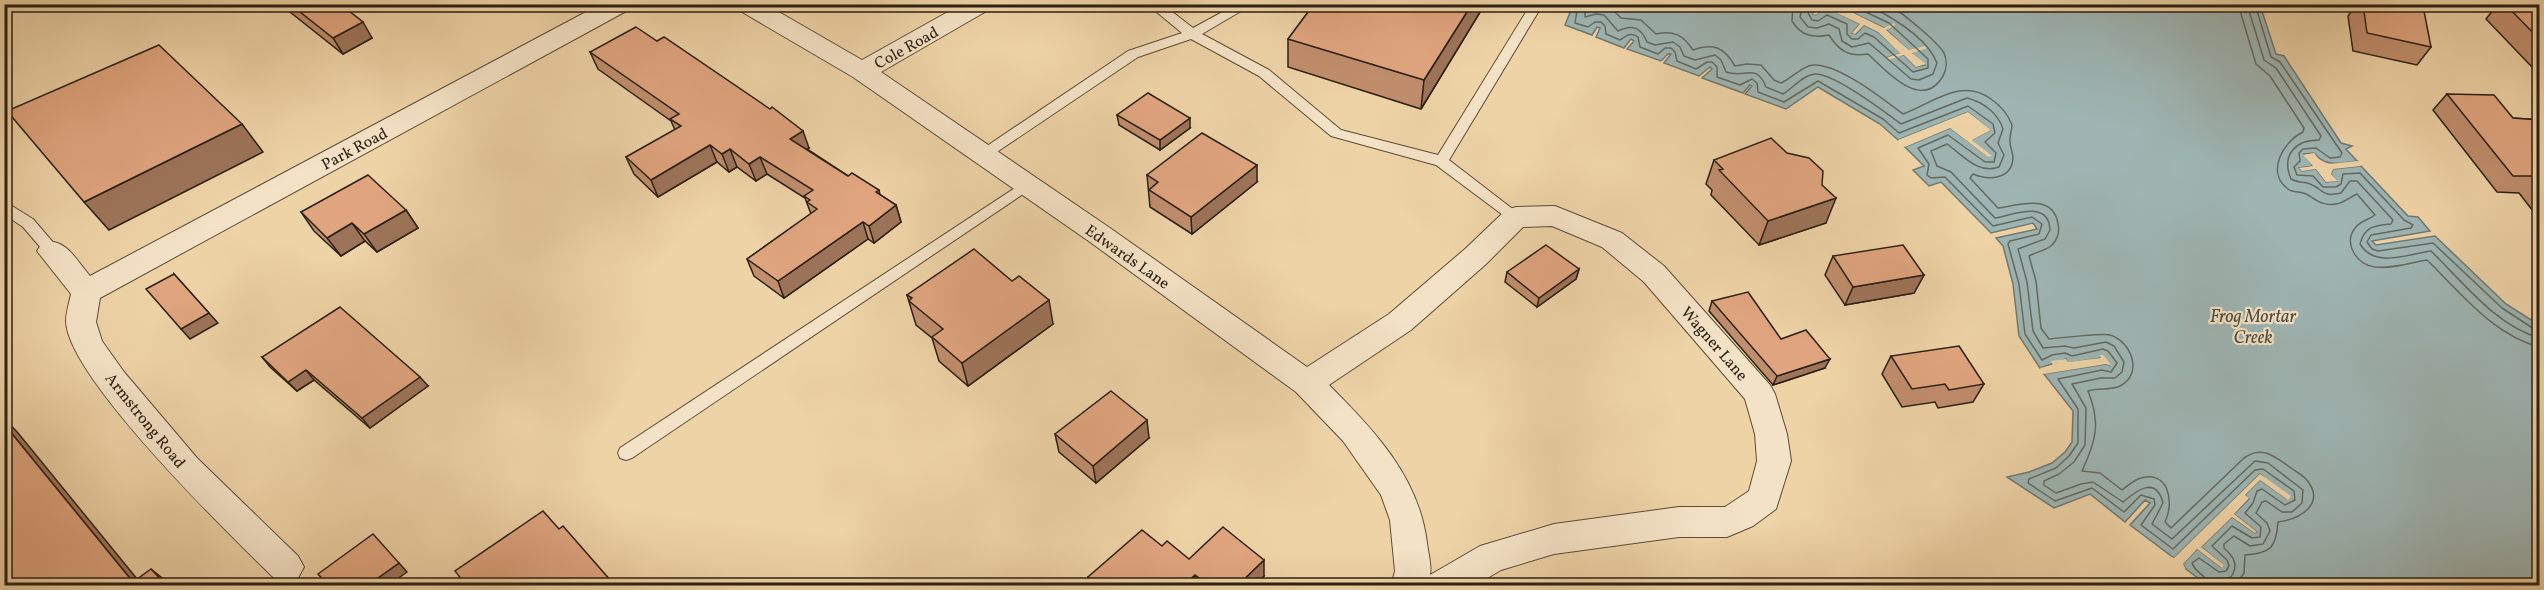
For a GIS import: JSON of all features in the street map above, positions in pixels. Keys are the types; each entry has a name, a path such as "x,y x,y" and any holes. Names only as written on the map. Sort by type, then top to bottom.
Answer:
{"street":[{"name":"Park Road","path":"86,292 621,4"},
{"name":"Edwards Lane","path":"746,4 862,71 1307,383 1355,432 1396,489 1408,531 1413,571 1409,585"},
{"name":"Cole Road","path":"862,71 981,4"},
{"name":"Wagner Lane","path":"1442,585 1492,557 1554,539 1679,522 1727,522 1741,516 1764,499 1774,461 1771,434 1759,394 1654,274 1612,240 1555,216 1516,217"},
{"path":"1307,383 1400,322 1475,257 1516,217"},
{"path":"52,251 86,292"},
{"name":"Armstrong Road","path":"86,292 81,322 88,345 113,381 185,468 286,567"}],"lane":[{"path":"1153,4 1192,34 1264,73 1336,133 1441,161 1516,217"},
{"path":"983,155 1133,54 1192,34 1247,4"},
{"path":"1441,161 1537,4"},
{"path":"626,453 1027,185"},
{"path":"4,206 28,223 52,251"}],"water":[{"name":"Frog Mortar Creek","path":"1857,4 2177,4 2194,7 2194,5 2260,5 2276,54 2284,56 2341,143 2352,146 2346,149 2357,161 2328,163 2314,153 2304,154 2313,166 2299,168 2302,171 2316,169 2326,182 2337,181 2331,174 2333,169 2361,166 2408,216 2418,217 2430,231 2372,241 2376,245 2435,236 2506,304 2539,325 2539,585 2207,585 2183,564 2197,549 2221,567 2223,565 2201,547 2232,517 2255,533 2257,532 2234,514 2249,499 2245,495 2260,480 2287,499 2260,474 2174,558 2130,525 2150,503 2145,500 2125,522 2090,494 2054,508 2007,477 2052,463 2065,452 2072,442 2073,411 2044,374 2106,364 2111,366 2101,358 2068,363 2066,359 2040,368 2019,336 2013,284 2003,246 1996,238 2037,229 2033,223 1991,233 1941,182 1929,186 1913,170 1924,166 1905,147 1950,128 1989,157 1971,140 1990,130 1968,112 1898,140 1880,124 1818,87 1786,109 1745,94 1752,86 1750,85 1743,93 1702,78 1712,69 1710,67 1699,76 1664,63 1671,54 1661,61 1627,49 1634,41 1631,39 1624,48 1596,37 1600,28 1597,27 1592,35 1565,25 1573,5 1819,5 1813,14 1816,15 1824,6 1860,24 1852,33 1856,34 1864,25 1878,32 1901,53 1886,58 1904,55 1916,67 1925,65 1884,28 1849,11"}],"pier":[{"path":"1827,4 1879,29 1917,64 1919,63 1883,30 1831,4 1847,10 1857,5 1849,11 1884,28 1894,23 1895,25 1886,30 1909,50 1925,46 1927,48 1912,53 1926,64 1916,67 1904,55 1888,60 1886,58 1900,53 1878,32 1864,25 1855,34 1852,33 1860,24 1824,7 1816,15 1813,14 1819,5"},
{"path":"1968,112 1991,130 1972,140 1992,156 1988,157 1950,128 1905,147 1903,145 1949,125 1969,138 1986,129 1968,115 1901,143 1898,140"},
{"path":"2314,153 2320,161 2329,164 2357,161 2361,166 2333,169 2331,174 2338,181 2326,182 2316,169 2302,171 2299,168 2313,166 2303,155"},
{"path":"2100,355 2103,355 2112,366 2106,364 2044,374 2043,372 2104,361 2068,366 2064,362 2056,363 2054,368 2042,371 2040,368 2053,365 2051,361 2066,359 2068,362 2101,358"},
{"path":"2260,474 2291,496 2288,500 2260,480 2245,495 2249,498 2234,514 2257,532 2255,533 2232,517 2201,547 2224,565 2222,568 2197,549 2183,564 2186,569 2180,564 2245,499 2242,495 2176,561 2169,556 2174,558"}],"building":[{"path":"290,4 340,4 363,22 333,38"},
{"path":"1314,4 1472,4 1424,80 1288,39"},
{"path":"2363,4 2393,4 2424,11 2431,47 2367,33"},
{"path":"2505,4 2540,4 2540,40"},
{"path":"636,27 657,41 664,37 770,109 772,107 803,131 790,139 848,176 852,173 879,190 876,192 896,205 869,226 863,222 778,281 747,259 817,209 807,202 810,200 804,196 813,190 760,157 749,164 730,149 722,154 710,145 651,180 626,157 681,126 670,119 679,114 590,52"},
{"path":"159,45 242,124 84,202 7,111"},
{"path":"1148,93 1190,118 1160,140 1117,115"},
{"path":"2447,94 2494,95 2513,118 2540,120 2540,182 2535,176 2513,176"},
{"path":"1202,133 1257,165 1191,217 1149,190 1158,182 1147,175"},
{"path":"1771,138 1787,153 1809,158 1823,171 1822,185 1836,198 1768,221 1719,170 1723,169 1714,160"},
{"path":"368,175 406,210 364,234 352,223 327,238 301,212"},
{"path":"1546,245 1579,269 1539,298 1507,272"},
{"path":"1903,245 1924,275 1853,287 1833,256"},
{"path":"974,249 1012,281 1019,276 1049,300 962,363 932,337 943,329 909,301 912,298 907,295"},
{"path":"174,274 209,313 181,329 146,289"},
{"path":"1748,292 1781,339 1806,330 1830,359 1777,376 1712,301"},
{"path":"340,307 420,377 362,418 306,370 288,382 262,357"},
{"path":"1959,346 1984,384 1949,390 1945,384 1912,389 1891,356"},
{"path":"1111,391 1147,420 1093,466 1055,434"},
{"path":"4,424 133,582 151,569 166,585 4,585"},
{"path":"543,511 559,529 563,526 611,581 607,584 609,585 466,585 455,571"},
{"path":"1223,527 1264,560 1238,585 1208,585 1195,575 1184,585 1099,585 1088,577 1142,530 1162,546 1167,541 1189,559"},
{"path":"373,534 399,563 368,585 328,585 318,574"}]}
